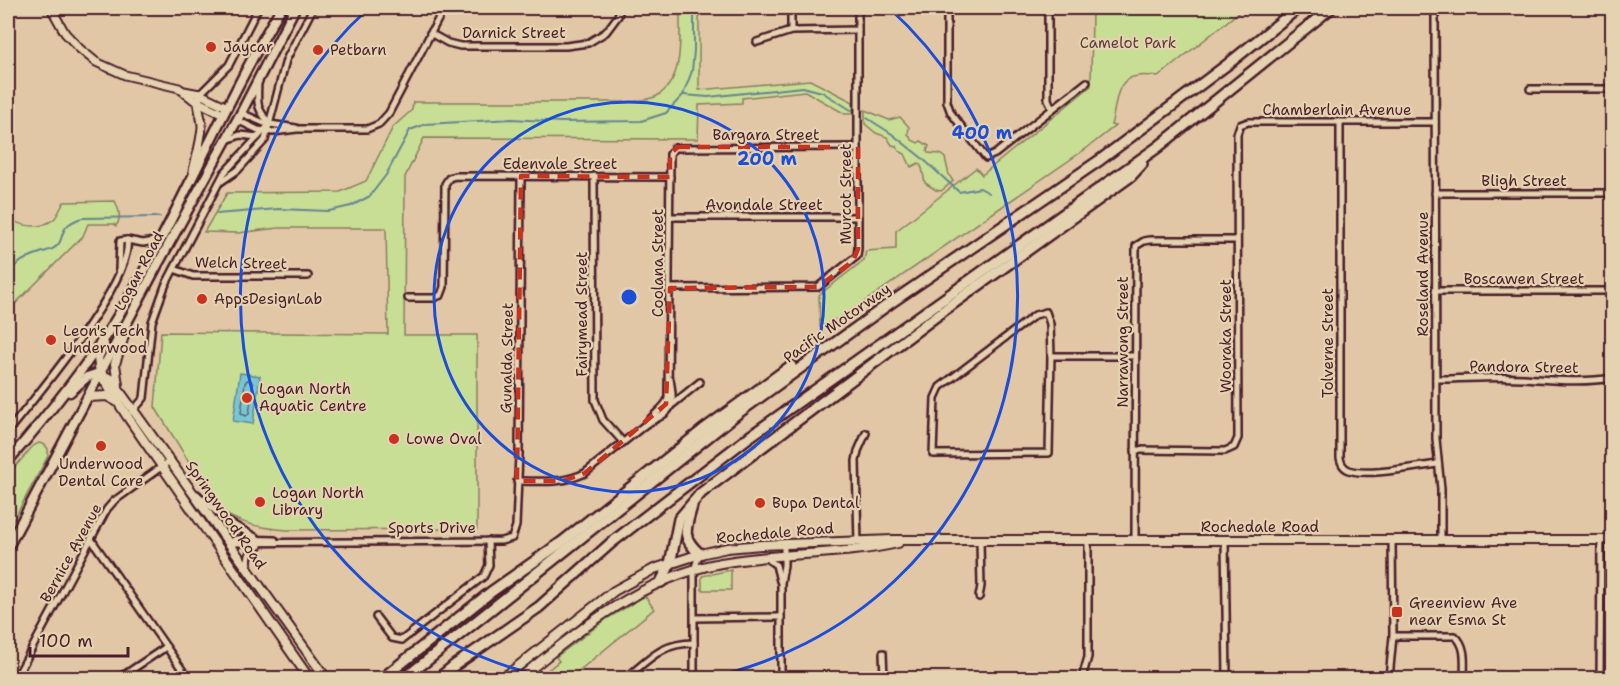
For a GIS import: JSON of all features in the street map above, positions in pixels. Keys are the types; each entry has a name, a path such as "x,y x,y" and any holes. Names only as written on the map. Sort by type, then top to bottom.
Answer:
{"highway":[{"name":"Pacific Motorway","path":"405,678 738,413 889,304 1100,160 1298,8"},
{"path":"440,678 455,665 539,607 611,543 749,437 1158,147 1331,8"},
{"path":"661,582 670,564 676,526 693,501 947,308 1131,176 1158,147"},
{"path":"383,678 491,592 562,542 703,430 829,338 889,304"},
{"path":"693,501 687,521 686,537 700,554"}],"main road":[{"name":"Logan Road","path":"8,460 77,378 112,325 160,240 225,110 281,8"},
{"name":"Logan Road","path":"8,547 227,140 295,8"},
{"path":"225,110 239,117"},
{"path":"118,389 115,363 130,317"},
{"path":"56,405 87,377 100,373 98,358 112,325"},
{"name":"Springwood Road","path":"100,373 111,379 118,389 162,467 309,678"},
{"name":"Springwood Road","path":"100,373 119,404 130,413 171,460 326,678"},
{"path":"88,397 107,396 119,404"},
{"path":"183,478 177,479 183,498"},
{"name":"Rochedale Road","path":"503,678 614,591 644,574 670,564 727,548 858,540 1612,540"},
{"name":"Rochedale Road","path":"520,678 594,622 629,599 661,582 694,570 721,563 858,550 908,541"},
{"name":"Sports Drive","path":"219,549 229,543"}],"street":[{"path":"51,8 65,33 96,62 125,75 165,83 225,110"},
{"path":"198,97 228,65 258,8"},
{"path":"270,124 286,60 313,8"},
{"path":"239,117 297,129 367,129 380,124 389,113 444,8"},
{"name":"Darnick Street","path":"430,33 448,43 460,46 566,46 588,43 606,32 618,16 620,8"},
{"path":"791,8 791,31"},
{"name":"Murcot Street","path":"670,288 818,288 856,256 858,8"},
{"path":"947,8 947,102 951,113 986,158 996,154 1087,82"},
{"path":"1048,8 1048,99 1052,109"},
{"name":"Roseland Avenue","path":"1435,8 1436,439 1441,489 1441,541"},
{"path":"757,42 791,31 858,30"},
{"path":"258,80 257,107 270,124"},
{"path":"1530,89 1612,89"},
{"path":"193,174 202,130 198,97"},
{"path":"239,117 266,131 282,132 297,129"},
{"name":"Chamberlain Avenue","path":"1240,125 1248,122 1435,122"},
{"name":"Tolverne Street","path":"1340,122 1340,458 1346,469 1352,471 1391,471 1438,464"},
{"name":"Logan Road","path":"218,183 241,168 264,142 270,124"},
{"name":"Wooraka Street","path":"1135,450 1225,451 1234,447 1238,438 1237,135 1240,125"},
{"name":"Logan Road","path":"130,413 142,402 145,395 150,331 154,314 174,268 225,171 266,131"},
{"path":"227,140 242,135 258,137"},
{"name":"Bargara Street","path":"674,148 858,147"},
{"name":"Coolana Street","path":"670,403 670,154 674,148"},
{"name":"Edenvale Street","path":"408,298 441,296 444,287 445,184 449,178 456,176 670,177"},
{"name":"Gunalda Street","path":"512,538 516,526 519,454 521,176"},
{"name":"Fairymead Street","path":"594,176 595,400 603,420 622,442"},
{"name":"Bligh Street","path":"1435,193 1612,193"},
{"name":"Avondale Street","path":"670,217 858,217"},
{"name":"Logan Road","path":"8,431 73,348 118,274 121,260 120,241 124,239 143,243 160,240"},
{"name":"Narrawong Street","path":"1135,540 1135,252 1139,243 1150,240 1237,240"},
{"name":"Welch Street","path":"174,268 193,276 308,276"},
{"name":"Boscawen Street","path":"1435,291 1612,291"},
{"path":"1046,312 1050,324 1051,356 1049,453 933,454 935,398 940,387 1035,315 1046,312"},
{"path":"1051,356 1135,356"},
{"name":"Pandora Street","path":"1436,379 1600,380 1612,378"},
{"name":"Coolana Street","path":"670,379 672,391 670,403"},
{"path":"517,481 563,481 585,473 622,442 663,414 670,403 700,382"},
{"path":"672,391 676,394 686,393"},
{"path":"858,550 856,462 866,433"},
{"name":"Bernice Avenue","path":"16,678 106,509 171,460"},
{"name":"Sports Drive","path":"191,489 225,520 257,538"},
{"name":"Sports Drive","path":"229,543 236,539 257,538 279,541 505,541 512,538"},
{"path":"90,539 188,678"},
{"path":"1082,678 1088,657 1088,540"},
{"path":"1225,540 1227,678"},
{"path":"1600,678 1601,540"},
{"name":"Sports Drive","path":"229,543 279,541"},
{"path":"376,617 392,638 402,640 484,576 489,565 489,541"},
{"path":"979,597 981,586 980,541"},
{"path":"1389,678 1393,636 1392,541"},
{"path":"251,574 248,564 249,554 254,548 267,543"},
{"path":"781,678 780,617 784,544"},
{"path":"694,678 694,570 695,560 700,554"},
{"path":"766,558 776,565 781,583"},
{"path":"695,618 780,617"},
{"path":"1393,636 1455,636 1461,641 1463,648 1464,678"},
{"path":"626,678 663,648 678,643 694,643"},
{"path":"117,678 127,674 166,647"},
{"path":"883,653 884,678"}],"highlighted area":[{"path":"678,147 858,147 858,249 853,261 818,287 670,288 666,404 585,473 563,481 517,481 521,176 670,177 670,154"}],"green space":[{"path":"680,8 699,8 699,90 810,80 853,102 853,114 845,114 805,91 742,98 742,103 699,105 698,139 424,138 405,177 404,335 477,335 477,529 287,530 251,524 218,509 155,407 161,332 388,334 386,228 278,228 238,233 204,232 227,193 340,192 366,181 393,127 412,110 413,102 634,102 655,97 673,79 677,68"},
{"name":"Camelot Park","path":"1092,8 1244,8 1158,77 1144,75 1126,80 1118,94 1111,125 1115,126 1087,148 845,315 820,327 819,295 864,260 866,251 896,249 896,231 976,168 982,175 1091,86"},
{"path":"865,110 889,120 900,117 909,127 908,134 912,140 918,143 921,141 929,146 928,153 940,154 945,158 949,175 953,181 941,191 925,183 919,163 911,167 905,154 892,145 887,137 876,133 865,124"},
{"path":"115,201 119,214 116,226 114,224 88,224 83,236 8,311 8,217 24,225 43,225 54,219 64,202"},
{"path":"39,443 48,449 48,456 8,530 8,475 33,446"},
{"path":"731,570 731,590 702,590 702,576"},
{"path":"645,596 654,609 570,678 538,678 559,661 556,657 608,618"}],"water":[{"name":"Logan North Aquatic Centre","path":"240,373 260,376 253,424 233,421"}],"waterway":[{"path":"216,214 278,209 329,211 351,206 370,196 386,175 410,130 426,124 512,119 561,122 641,121 666,113 683,95 692,71 694,8"},
{"path":"684,95 708,97 803,87 822,92 851,110"},
{"path":"867,118 922,158 959,192 980,188 989,193"},
{"path":"8,273 26,258 54,248 58,245 68,225 82,218 160,217"}],"place":[{"name":"Jaycar","path":"211,47"},
{"name":"Petbarn","path":"318,50"},
{"name":"AppsDesignLab","path":"202,299"},
{"name":"Leon's Tech Underwood","path":"51,340"},
{"name":"Logan North Aquatic Centre","path":"247,398"},
{"name":"Lowe Oval","path":"394,439"},
{"name":"Underwood Dental Care","path":"101,446"},
{"name":"Logan North Library","path":"260,502"},
{"name":"Bupa Dental","path":"760,503"},
{"name":"Greenview Ave near Esma St","path":"1397,612"}]}
